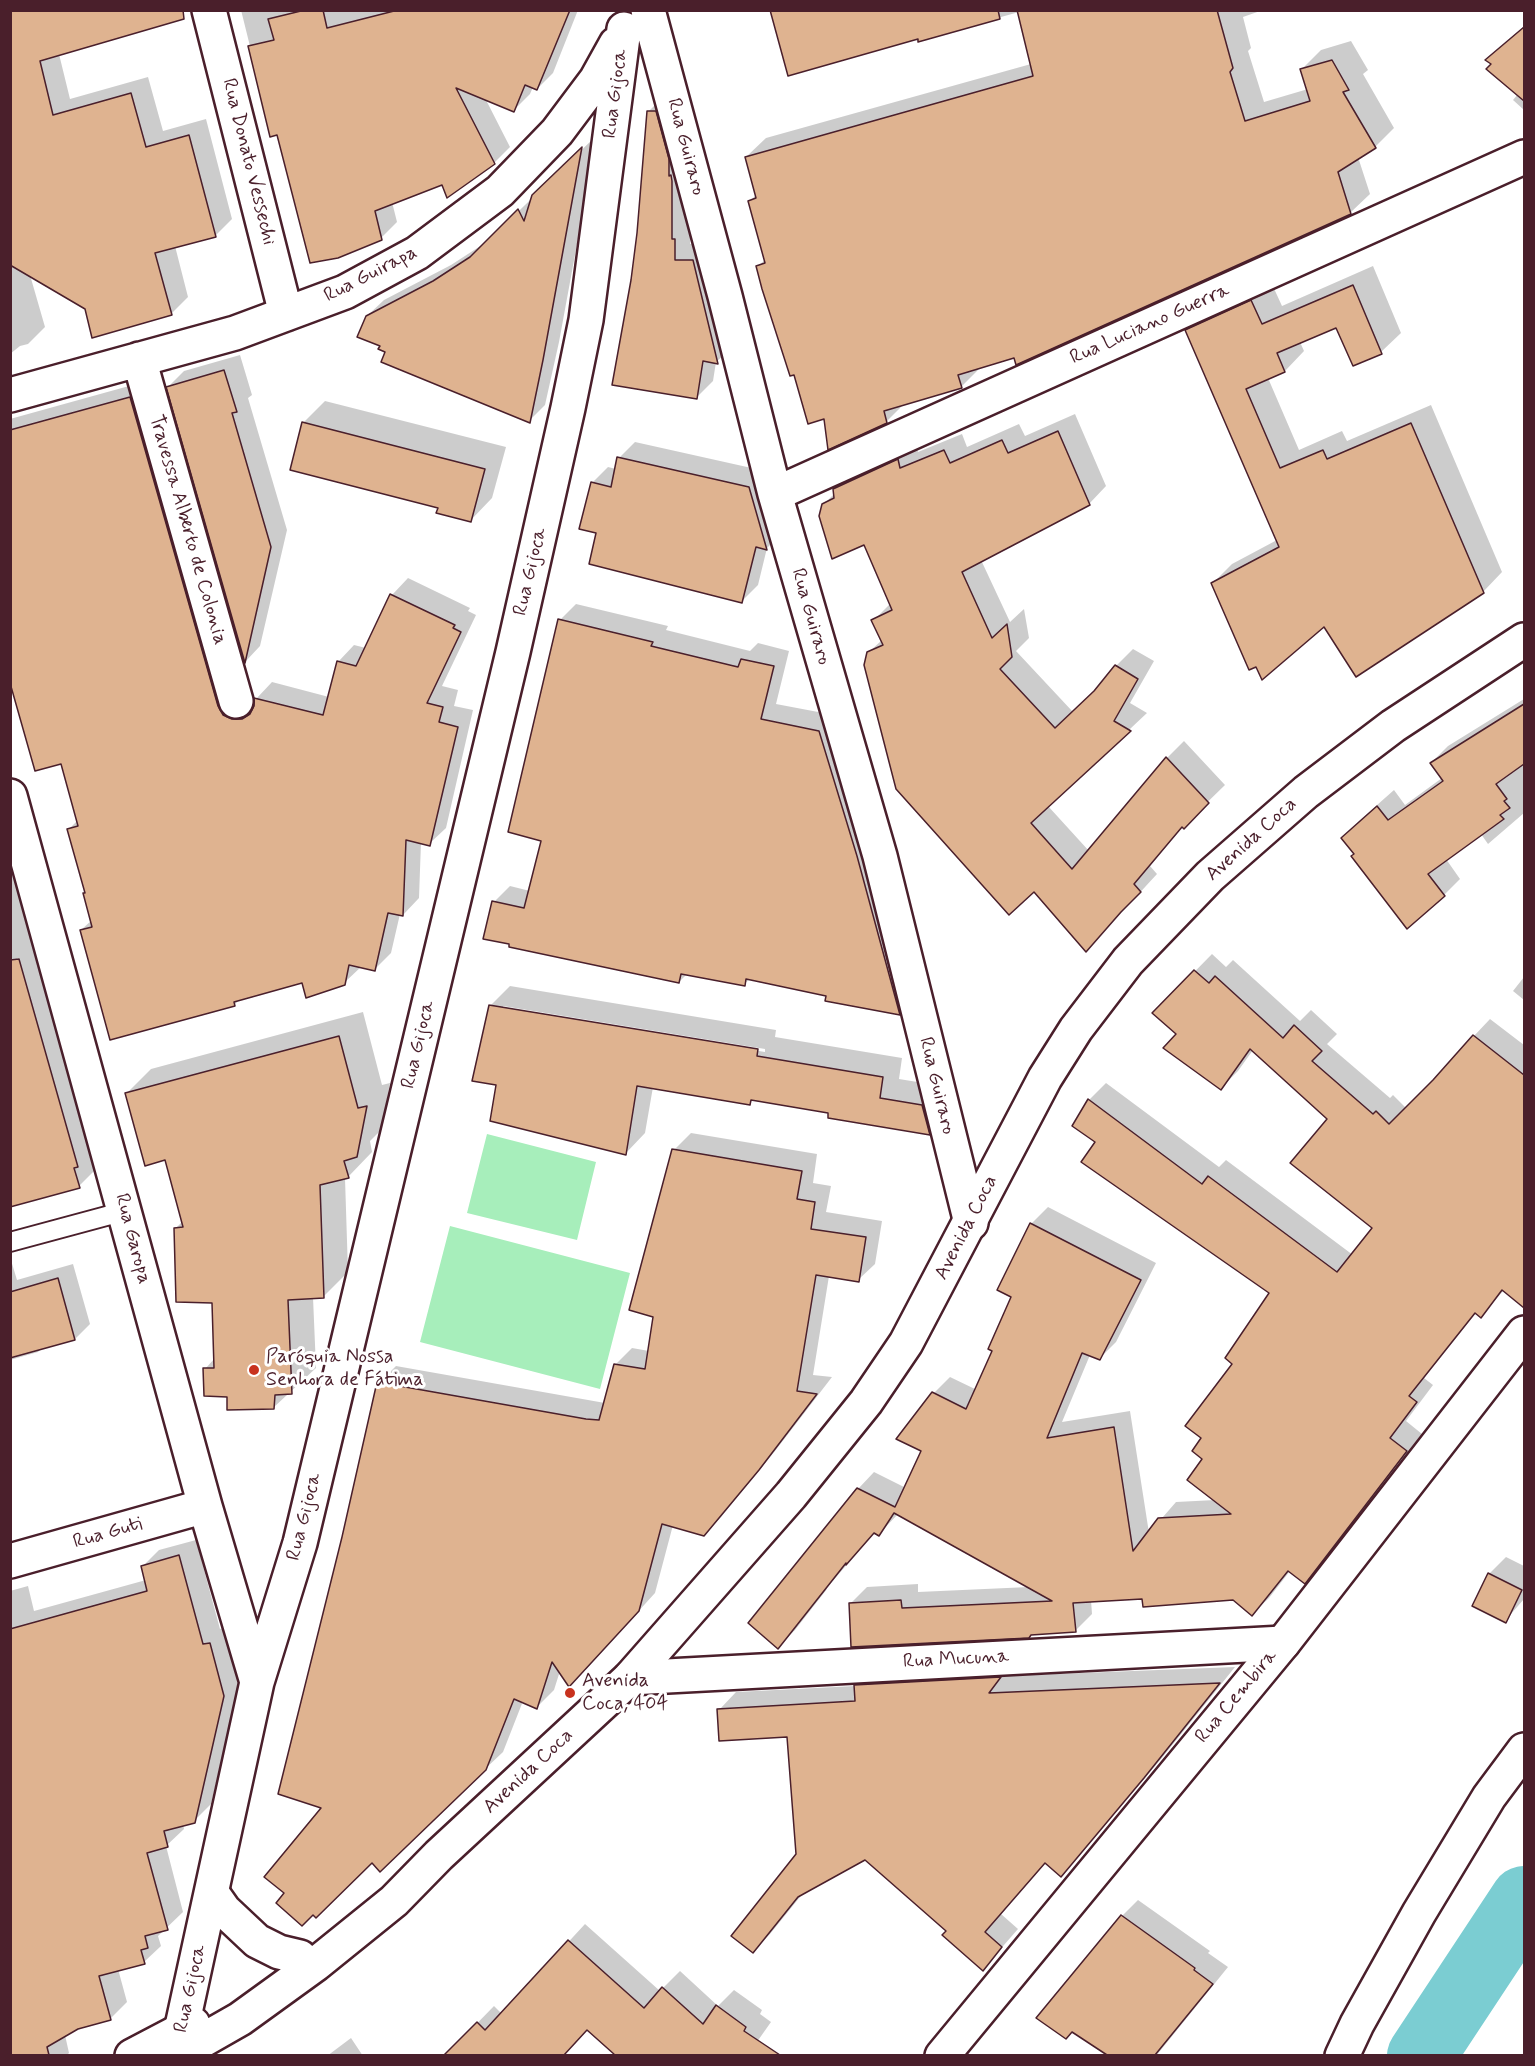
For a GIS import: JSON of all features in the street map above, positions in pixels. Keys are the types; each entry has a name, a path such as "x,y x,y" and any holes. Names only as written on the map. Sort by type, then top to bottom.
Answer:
{"street":[{"name":"Rua Donato Vessechi","path":"209,10 286,314"},
{"name":"Rua Guirapa","path":"10,394 235,333 345,292 417,253 500,191 557,132 596,80 635,17"},
{"name":"Rua Guiraro","path":"635,17 725,296 775,494 880,856 971,1223"},
{"name":"Rua Gijoca","path":"178,2049 257,1682 302,1532 513,652 568,408 586,320 635,17"},
{"name":"Rua Luciano Guerra","path":"775,494 1524,157"},
{"name":"Travessa Alberto de Colonia","path":"139,359 236,701"},
{"name":"Avenida Coca","path":"132,2055 178,2049 240,2019 316,1964 394,1901 439,1855 630,1678 791,1495 866,1402 906,1343 971,1223 1045,1078 1076,1029 1128,961 1210,876 1306,792 1393,726 1524,640"},
{"name":"Rua Garopa","path":"10,796 206,1506 257,1682"},
{"name":"Rua Cembira","path":"942,2055 1283,1643 1524,1332"},
{"name":"Rua Guti","path":"10,1561 206,1506"},
{"name":"Rua Mucuna","path":"630,1678 1283,1643"},
{"path":"1342,2055 1419,1913 1489,1797 1524,1749"},
{"name":"Avenida Coca","path":"178,2049 243,1996 300,1957 397,1879 439,1855"},
{"path":"212,1893 224,1910 257,1941 279,1953 300,1957"}],"lane":[{"path":"10,1242 125,1211"}],"green space":[{"path":"487,1134 596,1162 577,1240 467,1213"},
{"path":"450,1226 630,1273 600,1389 420,1342"}],"building":[{"path":"10,10 183,10 184,19 40,61 53,115 131,93 146,147 189,135 216,237 155,253 172,315 92,338 85,309 10,265"},
{"path":"305,10 323,10 327,28 398,10 570,10 537,90 525,85 514,112 456,88 495,164 447,198 442,185 375,211 382,240 338,258 310,263 277,135 270,137 248,46 274,40 268,19"},
{"path":"770,10 998,10 1000,19 918,42 918,39 788,76"},
{"path":"1017,10 1217,10 1233,68 1230,72 1245,121 1310,101 1300,69 1332,60 1349,90 1343,92 1376,148 1338,172 1351,214 1016,365 1014,358 958,375 962,388 884,411 887,423 828,450 824,419 808,424 794,375 790,376 762,289 756,266 765,263 748,201 756,198 745,157 1033,76"},
{"path":"1524,27 1524,101 1486,69 1491,64 1485,60"},
{"path":"647,111 656,111 669,159 675,260 693,260 718,364 703,361 697,399 612,385 631,280"},
{"path":"582,147 530,423 381,362 385,352 378,349 380,346 357,337 366,316 433,281 470,257 518,209 524,221 532,195"},
{"path":"1353,285 1382,354 1353,366 1336,328 1277,353 1285,372 1246,389 1280,468 1323,450 1327,459 1411,423 1484,593 1356,677 1324,627 1262,680 1256,667 1249,670 1211,583 1279,547 1185,330 1251,300 1262,324"},
{"path":"224,370 237,412 232,413 271,547 245,663 166,387"},
{"path":"130,397 218,706 223,715 232,719 242,719 250,714 254,706 254,698 323,715 337,661 356,666 390,594 455,625 453,628 461,632 427,703 443,707 439,722 458,727 430,846 406,840 403,916 388,913 375,971 349,965 345,985 306,998 302,983 234,1002 235,1006 110,1040 80,930 92,927 67,829 78,826 61,764 35,771 10,683 10,430"},
{"path":"302,422 485,469 471,522 436,513 438,508 290,470"},
{"path":"1058,431 1090,505 962,572 992,638 1007,624 1012,657 1000,669 1055,728 1094,691 1115,665 1138,679 1114,721 1131,731 1031,823 1072,869 1166,757 1209,803 1184,829 1182,827 1134,884 1141,892 1086,952 1034,892 1009,915 896,789 864,665 867,652 883,645 871,620 892,610 864,545 832,559 819,516 822,504 834,498 833,489 898,459 900,468 944,450 950,463 1002,440 1008,453"},
{"path":"617,457 749,487 767,550 756,547 742,603 589,564 596,533 579,529 591,482 611,487"},
{"path":"558,619 653,642 651,646 738,667 741,659 774,666 761,719 819,731 857,856 900,1015 825,1001 826,996 746,979 745,986 681,974 679,983 509,947 509,944 483,939 492,901 524,908 541,841 508,832"},
{"path":"1524,704 1524,764 1496,784 1507,799 1504,801 1510,808 1500,815 1504,819 1428,874 1445,896 1407,929 1351,856 1354,854 1341,838 1377,806 1388,820 1443,781 1430,763"},
{"path":"19,959 78,1167 74,1168 80,1188 10,1207 10,960"},
{"path":"1194,970 1209,983 1215,976 1283,1038 1294,1025 1322,1051 1312,1061 1373,1114 1376,1111 1389,1124 1473,1035 1524,1075 1524,1308 1502,1290 1481,1318 1475,1313 1409,1396 1417,1402 1390,1438 1407,1451 1305,1584 1288,1571 1252,1616 1233,1600 1143,1607 1142,1599 1073,1603 1076,1632 1031,1635 1029,1638 851,1647 849,1603 901,1600 902,1608 1052,1601 894,1513 879,1536 874,1533 846,1565 846,1563 778,1649 748,1623 857,1488 895,1507 921,1451 896,1439 932,1392 966,1409 992,1351 988,1349 1011,1297 997,1290 1030,1223 1141,1280 1100,1360 1082,1353 1047,1438 1114,1427 1133,1551 1158,1518 1231,1514 1187,1480 1202,1459 1192,1451 1201,1438 1185,1426 1232,1364 1225,1358 1269,1293 1081,1162 1095,1142 1072,1126 1088,1099 1202,1184 1208,1176 1337,1272 1372,1228 1290,1163 1327,1119 1250,1049 1221,1090 1163,1048 1176,1034 1152,1013"},
{"path":"489,1005 758,1049 757,1056 883,1077 880,1098 922,1105 930,1135 828,1118 828,1113 751,1100 750,1105 637,1086 626,1155 490,1121 496,1085 472,1081"},
{"name":"Paróquia Nossa Senhora de Fátima","path":"339,1036 358,1108 367,1106 357,1157 344,1161 349,1178 320,1185 324,1298 288,1300 292,1394 275,1395 274,1409 227,1410 227,1397 204,1396 203,1368 214,1368 212,1303 176,1302 174,1228 183,1227 165,1160 145,1166 125,1093"},
{"path":"672,1149 802,1171 797,1199 815,1202 811,1229 866,1237 859,1282 816,1275 797,1391 817,1394 759,1470 704,1536 662,1524 639,1611 569,1687 552,1662 537,1709 514,1699 486,1770 380,1872 372,1863 316,1918 313,1915 302,1926 276,1903 284,1893 264,1877 321,1808 278,1794 342,1537 377,1382 599,1420 614,1364 645,1369 653,1317 629,1310"},
{"path":"58,1278 75,1340 10,1358 10,1292"},
{"path":"179,1555 203,1644 210,1643 224,1696 195,1823 164,1831 168,1847 147,1853 168,1930 145,1936 148,1948 141,1950 145,1964 99,1976 111,2020 78,2029 47,2047 49,2055 10,2055 10,1629 147,1591 141,1566"},
{"path":"1488,1573 1522,1590 1506,1623 1472,1606"},
{"path":"1001,1677 989,1693 1220,1683 1061,1877 1045,1863 985,1932 1002,1947 983,1971 942,1935 946,1931 865,1860 798,1897 753,1953 731,1936 796,1854 787,1737 719,1741 717,1709 855,1701 854,1685"},
{"path":"1121,1915 1195,1968 1194,1970 1213,1984 1155,2055 1107,2055 1072,2032 1066,2039 1036,2018"},
{"path":"568,1940 644,2008 662,1987 703,2024 716,2005 746,2027 744,2031 780,2055 615,2055 587,2030 564,2055 444,2055 477,2022 485,2030"}],"waterway":[{"path":"1421,2056 1524,1900"}],"place":[{"name":"Paróquia Nossa Senhora de Fátima","path":"254,1370"},
{"name":"Avenida Coca, 404","path":"570,1693"}]}
